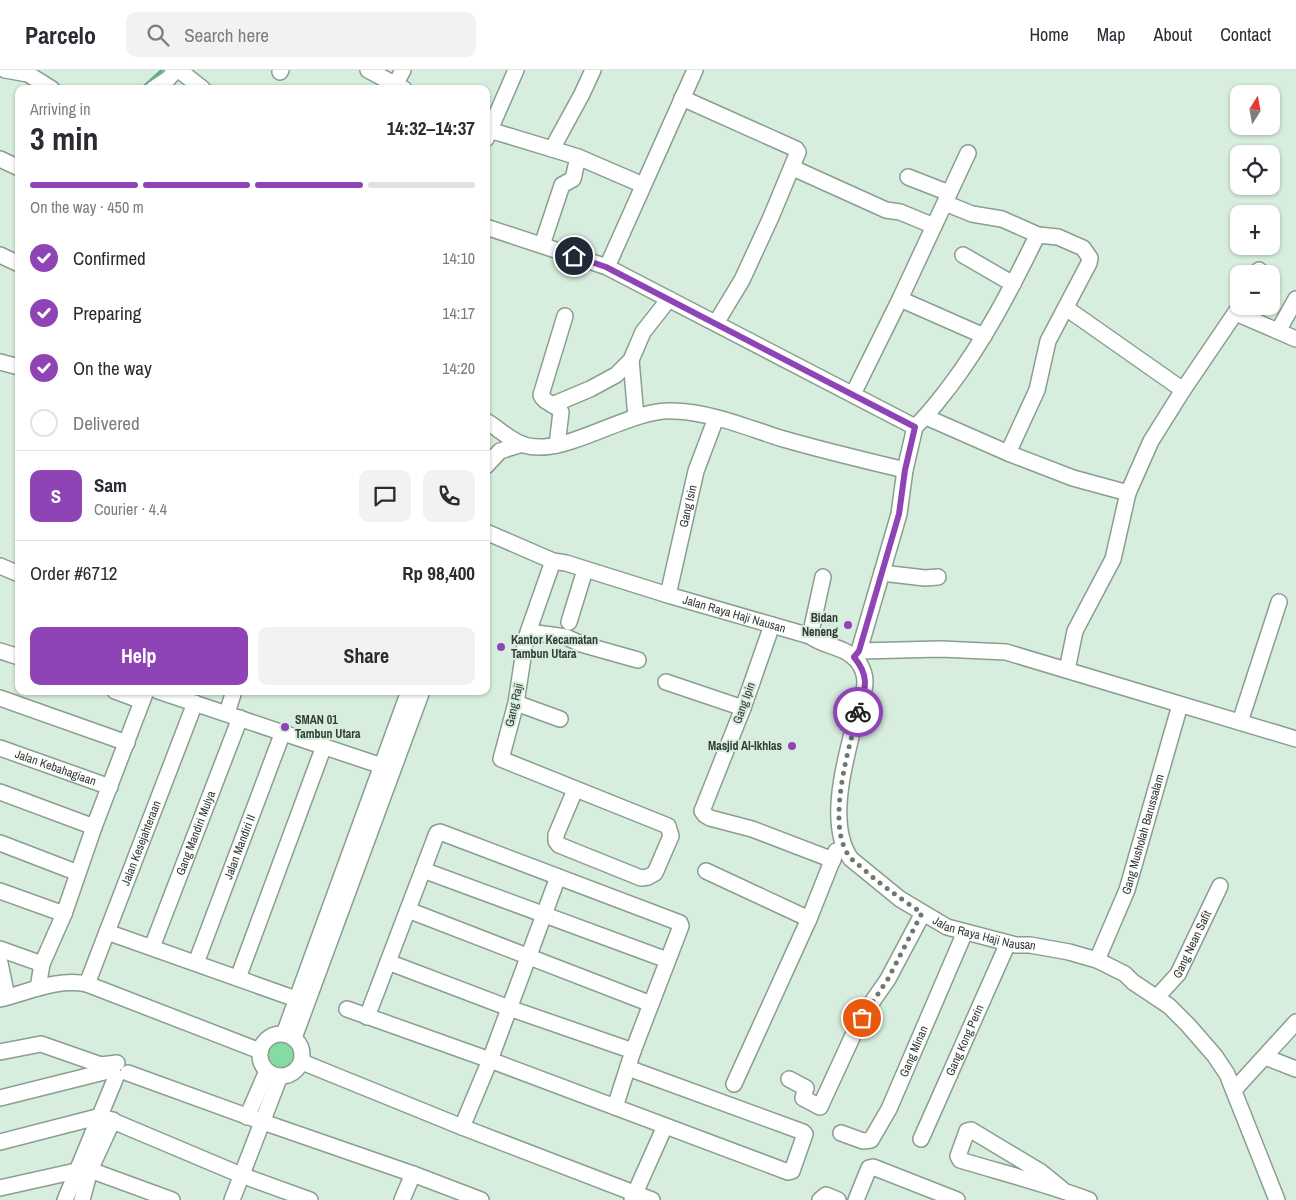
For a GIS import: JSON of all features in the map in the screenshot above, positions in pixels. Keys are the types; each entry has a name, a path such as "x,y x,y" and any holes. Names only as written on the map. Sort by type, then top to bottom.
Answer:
{"street":[{"path":"4,70 38,74 48,85"},
{"path":"158,85 177,70 197,85"},
{"path":"368,70 394,85"},
{"path":"399,85 403,70"},
{"path":"490,128 516,70"},
{"path":"552,149 593,70"},
{"path":"606,267 695,70"},
{"path":"682,98 796,149 797,156 793,168 742,280 716,323"},
{"path":"490,134 578,157 643,185"},
{"path":"854,394 968,153"},
{"path":"542,245 562,185 574,179 578,157"},
{"path":"0,159 15,166"},
{"path":"793,168 886,210 900,212 934,226"},
{"path":"908,177 972,214 1002,219 1038,236 1058,237 1083,248 1090,258 1048,341 1037,390 1008,453"},
{"path":"490,228 606,267 854,394 921,422 1074,478 1128,493"},
{"path":"1038,236 984,336 967,363 921,422 904,478 899,514 856,654 941,649 1006,652 1296,739"},
{"path":"0,255 15,262"},
{"path":"963,255 1013,284"},
{"path":"552,405 610,380 631,360 643,332 669,298"},
{"path":"900,299 984,336"},
{"path":"1278,331 1296,299"},
{"path":"1066,308 1183,390"},
{"path":"1067,670 1075,631 1113,559 1128,493 1151,441 1183,390 1235,315"},
{"path":"1248,315 1296,339"},
{"path":"557,445 561,412 542,398 541,391 565,316"},
{"path":"631,360 636,417"},
{"path":"0,362 15,366"},
{"path":"490,423 522,444 535,448 557,445 636,417 672,410 716,418 904,478"},
{"name":"Gang Isin","path":"668,595 696,471 716,418"},
{"path":"490,462 500,451 522,444"},
{"name":"Jalan Raya Haji Nausan","path":"490,534 553,561 566,563 810,636 820,644 856,654 864,672 866,689 858,713 841,790 838,824 841,839 851,859 888,890 947,927 1008,943 1069,952 1097,960 1125,974 1133,982 1157,997 1202,1040 1215,1056 1234,1090 1277,1200"},
{"name":"Gang Raji","path":"553,561 526,638 516,703 501,759 504,762 530,770 575,790"},
{"path":"0,566 15,572"},
{"path":"569,622 585,570"},
{"path":"882,573 920,578 938,577"},
{"path":"810,636 824,577"},
{"path":"1240,722 1279,602"},
{"name":"Gang Ipin","path":"772,625 743,708 702,808 704,815 710,818 752,829 833,860"},
{"path":"529,632 566,637 581,644 638,660"},
{"path":"0,651 15,656"},
{"path":"666,682 743,708"},
{"name":"Gang Mandiri Mulya","path":"152,947 234,716 234,695"},
{"path":"387,768 408,695"},
{"path":"289,1036 387,768 420,695"},
{"path":"38,988 42,964 64,914 94,827 144,696"},
{"path":"186,697 234,716 387,768"},
{"name":"Jalan Kesejahteraan","path":"87,984 107,932 186,697"},
{"path":"0,698 127,743"},
{"path":"516,703 560,719"},
{"name":"Gang Musholah Barussalam","path":"1097,960 1127,890 1180,705"},
{"name":"Jalan Mandiri II","path":"196,963 282,732"},
{"path":"238,978 324,746"},
{"name":"Jalan Kebahagiaan","path":"0,748 110,787"},
{"path":"575,790 668,826 670,836 655,873 641,878 559,845 556,841 556,835 575,790"},
{"path":"0,792 94,827"},
{"path":"367,1017 439,831 679,922 681,926 633,1051 615,1107"},
{"path":"734,1084 809,919 841,839"},
{"path":"0,843 78,873"},
{"path":"423,870 668,960"},
{"path":"706,871 809,919"},
{"path":"462,1127 490,1060 558,877"},
{"name":"Gang Nean Safit","path":"1157,997 1178,974 1220,886"},
{"path":"0,891 64,914"},
{"path":"289,1036 296,999 340,894"},
{"path":"408,910 651,1004"},
{"path":"789,1079 806,1088 803,1098 820,1107 855,1031 888,979 922,913"},
{"path":"107,932 296,999"},
{"name":"Gang Minan","path":"841,1133 863,1141 871,1140 888,1109 965,932"},
{"name":"Gang Kong Perin","path":"921,1139 1008,943"},
{"path":"0,950 42,964"},
{"path":"388,962 509,1008 633,1051"},
{"path":"0,963 3,998 70,981 87,984 260,1051"},
{"path":"347,1010 490,1060 788,1172 792,1171 805,1134 628,1068"},
{"path":"1234,1090 1296,1022"},
{"path":"274,1035 289,1036 302,1049 302,1062 293,1073 273,1073 260,1058 260,1051 262,1044 274,1035"},
{"path":"0,1052 41,1044 413,1174 458,1196 481,1200"},
{"path":"1265,1057 1296,1069"},
{"path":"302,1062 633,1196 652,1200"},
{"path":"0,1098 118,1071"},
{"path":"65,1200 83,1170 107,1118 118,1071"},
{"path":"247,1117 273,1073"},
{"path":"232,1200 240,1175 263,1122 273,1073"},
{"path":"0,1142 107,1118 240,1175 310,1200"},
{"path":"633,1196 664,1126"},
{"path":"1062,1190 1041,1172 971,1130 967,1132 958,1156 960,1160 1036,1184 1062,1190 1093,1197"},
{"path":"856,1200 868,1168 873,1167 957,1200"},
{"path":"82,1200 83,1170"},
{"path":"0,1188 83,1170 172,1200"},
{"path":"402,1200 413,1174"},
{"path":"820,1200 826,1195 838,1200"}],"green space":[{"path":"281,1034 299,1043 302,1047 303,1057 299,1066 287,1076 263,1122 247,1117 267,1071 260,1058 262,1044 274,1035"}],"waterway":[{"path":"145,85 162,70"}],"way so far":[{"path":"858,712 841,790 838,824 841,839 851,859 888,890 922,913 888,979 862,1018"}],"place":[{"name":"Bidan Neneng","path":"848,625"},
{"name":"Kantor Kecamatan Tambun Utara","path":"501,647"},
{"name":"SMAN 01 Tambun Utara","path":"285,727"},
{"name":"Masjid Al-Ikhlas","path":"792,746"}],"route":[{"path":"574,256 606,267 675,301 915,427 905,470 899,514 859,651 854,657 864,672 866,680 866,689 858,712"}]}
